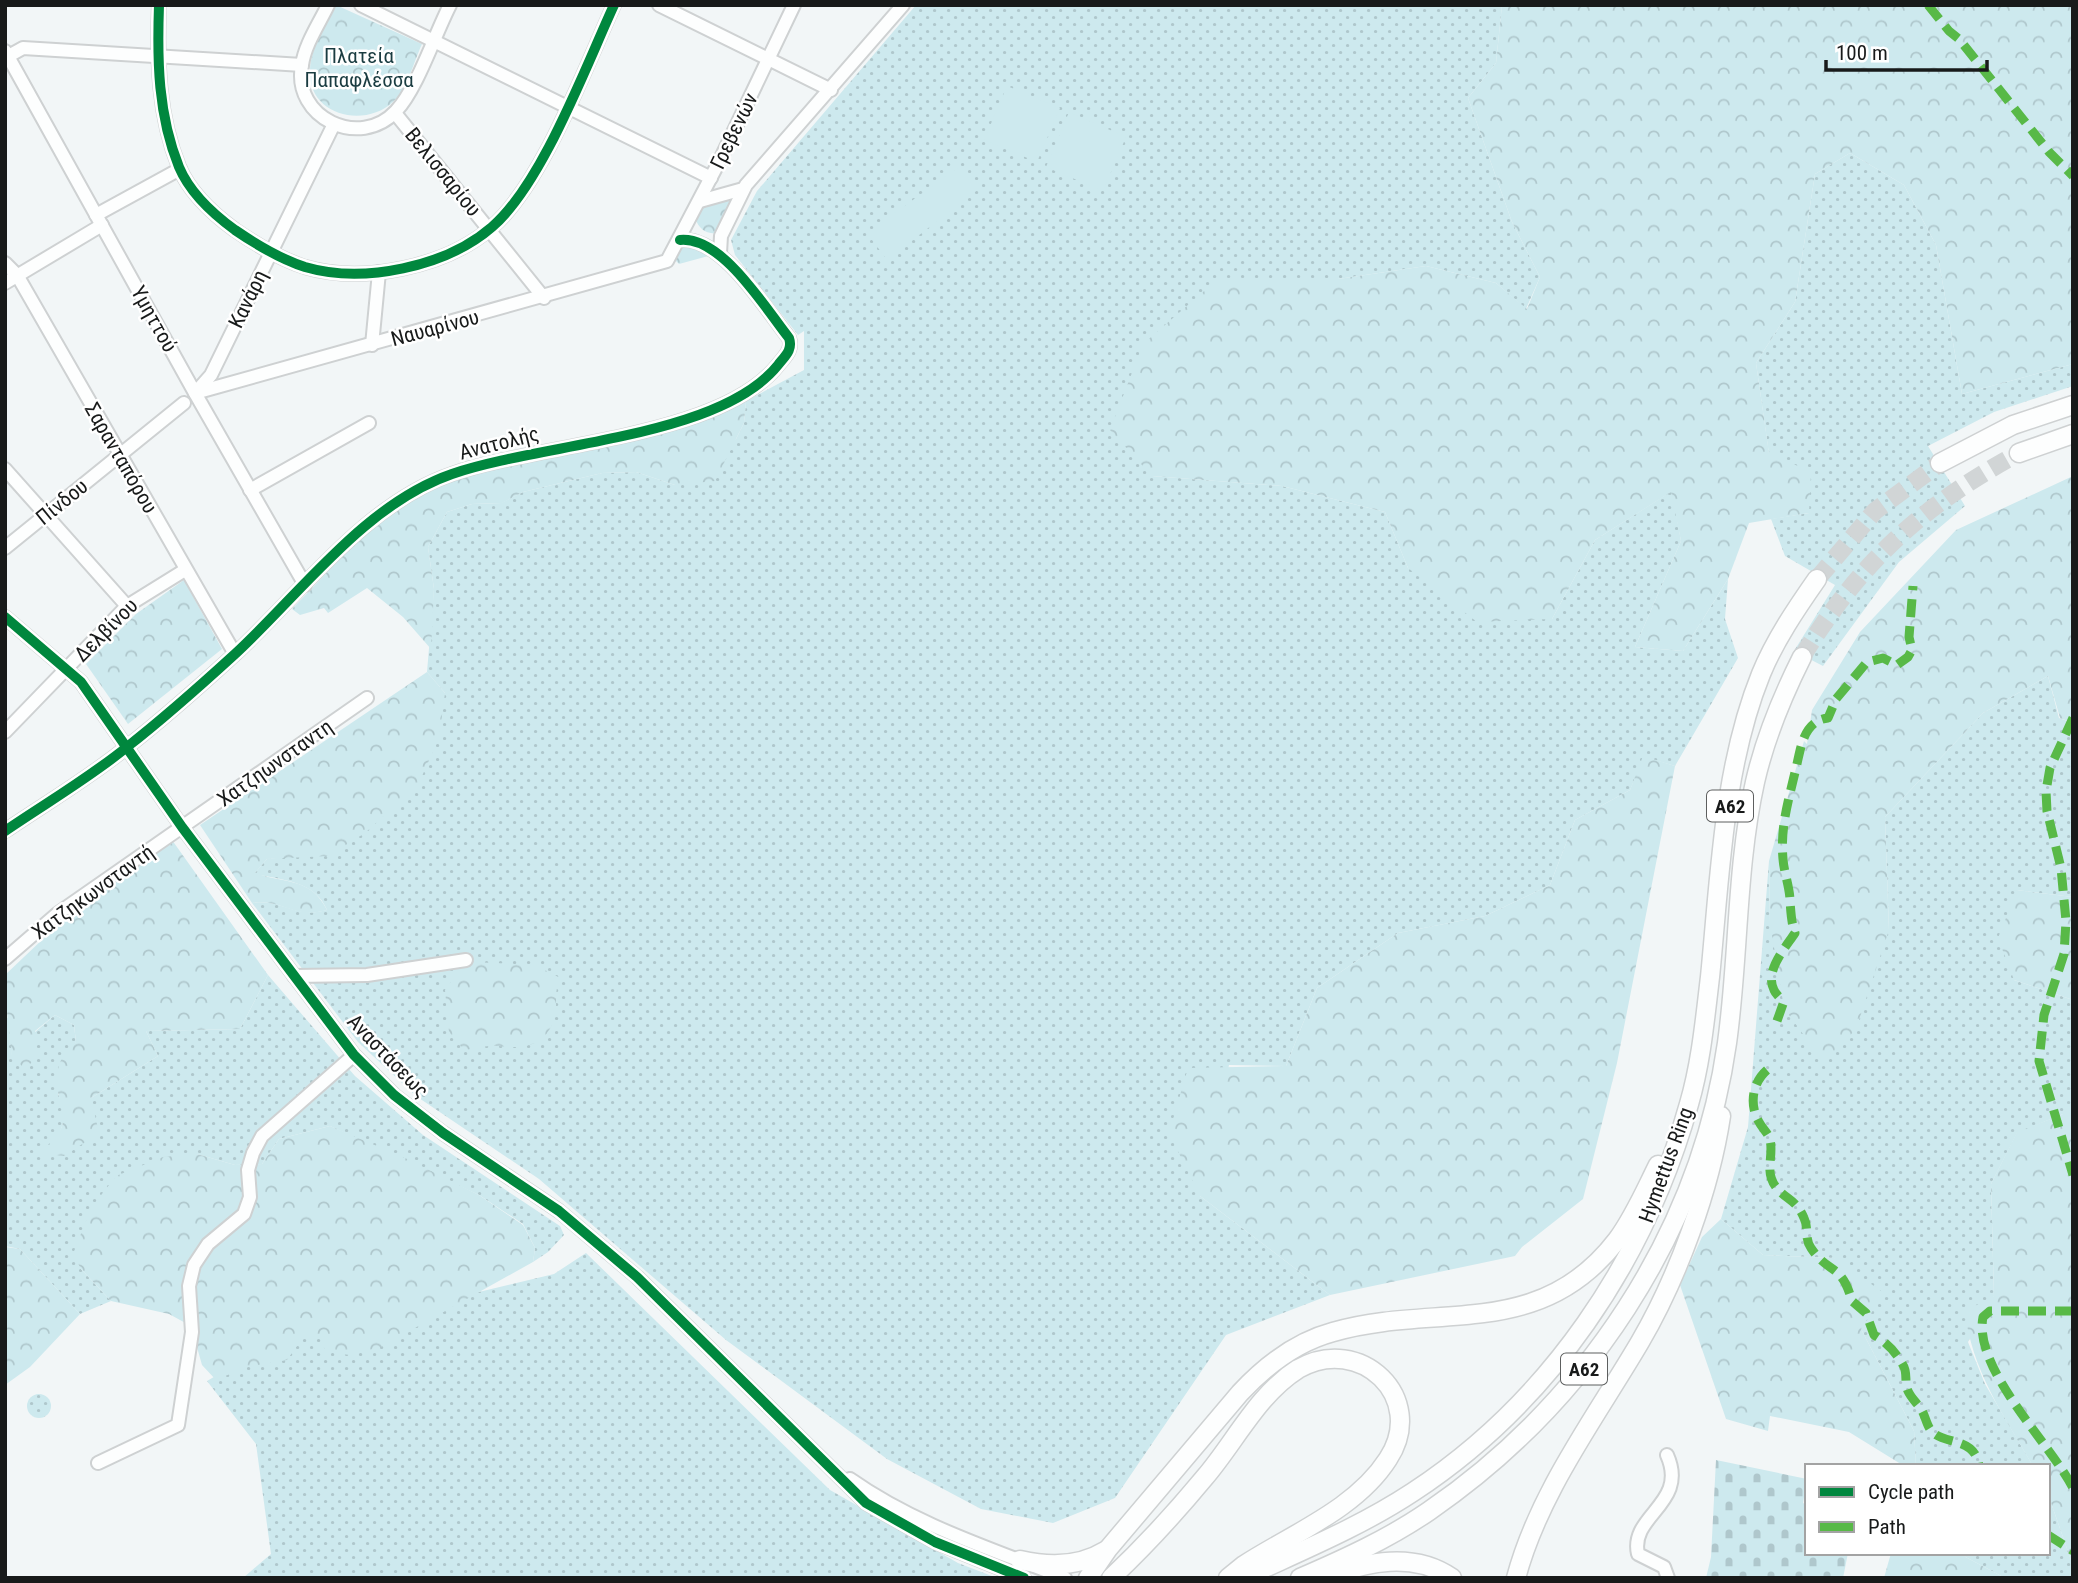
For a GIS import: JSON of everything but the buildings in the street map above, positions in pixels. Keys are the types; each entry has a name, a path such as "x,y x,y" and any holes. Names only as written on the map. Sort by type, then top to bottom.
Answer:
{"highway":[{"path":"1940,463 2013,425 2073,405"},
{"path":"2019,453 2073,434"},
{"name":"Hymettus Ring","path":"1243,1578 1326,1540 1412,1493 1475,1446 1535,1387 1575,1340 1640,1236 1657,1197 1689,1103 1700,1050 1719,880 1742,734 1762,673 1796,608 1817,579"},
{"name":"Hymettus Ring","path":"1300,1578 1380,1539 1460,1489 1526,1432 1580,1374 1622,1314 1678,1215 1707,1130 1726,1046 1755,784 1775,714 1802,657"},
{"path":"1516,1578 1560,1475 1642,1340 1661,1303 1692,1226 1721,1121 1727,1071 1726,1046"},
{"path":"1088,1578 1108,1549 1240,1392 1262,1370 1283,1355 1330,1332 1358,1326 1465,1317 1521,1307 1544,1298 1583,1274 1616,1240 1631,1218 1689,1103"},
{"path":"1111,1578 1124,1571 1204,1478 1256,1410 1287,1377 1317,1361 1329,1358 1361,1362 1372,1369 1393,1392 1399,1412 1398,1435 1388,1459 1348,1501 1244,1565 1228,1578"},
{"path":"1022,1569 1037,1564 1072,1564 1108,1549"},
{"path":"1322,1578 1361,1566 1401,1561 1435,1568 1452,1578"}],"street":[{"path":"159,5 157,55 165,121 180,169 196,194 218,218 271,253 306,267 340,273 379,272 427,261 457,250 489,230 508,212 528,185 614,5"},
{"path":"328,5 302,65 309,104 333,125 365,127 395,113 407,96 450,5"},
{"path":"361,5 566,107 709,183"},
{"path":"659,5 831,90"},
{"name":"Γρεβενών","path":"671,255 709,183 794,5"},
{"path":"720,253 721,236 743,189 903,5"},
{"path":"6,55 23,48 302,65"},
{"name":"Υμηττού","path":"6,55 305,585"},
{"name":"Βελισσαρίου","path":"395,113 544,298"},
{"name":"Κανάρη","path":"195,393 211,374 333,125"},
{"path":"5,283 180,169"},
{"path":"700,201 743,189"},
{"path":"691,218 695,230 708,237 721,236"},
{"name":"Ανατολής","path":"5,831 126,748 235,654 373,519 400,498 430,481 477,465 653,429 703,415 740,397 766,377 789,352 789,338 720,253 701,242 680,240"},
{"name":"Ναυαρίνου","path":"195,393 544,298 663,263 671,255"},
{"name":"Σαρανταπόρου","path":"5,263 17,275 235,654"},
{"path":"372,345 379,272"},
{"name":"Πίνδου","path":"5,548 184,403"},
{"path":"250,490 369,423"},
{"path":"5,469 127,606"},
{"name":"Δελβίνου","path":"5,732 127,606 150,589 186,570"},
{"name":"Αναστάσεως","path":"5,617 67,668 182,827 354,1055 394,1096 433,1126 559,1211 599,1244 637,1277 815,1455 874,1496 945,1532 1022,1569 1065,1578"},
{"name":"Χατζηωνσταντη","path":"182,827 367,698"},
{"name":"Χατζηκωνσταντή","path":"5,959 57,914 182,827"},
{"path":"294,976 367,975 466,960"},
{"path":"98,1463 178,1424 192,1332 189,1286 194,1265 208,1244 244,1214 250,1197 248,1170 262,1136 354,1055"},
{"path":"1667,1455 1673,1467 1671,1491 1639,1535 1636,1546 1638,1554 1646,1560 1664,1567 1668,1578"}],"green space":[{"name":"Πλατεία Παπαφλέσσα","path":"336,5 422,44 398,97 381,110 367,115 353,116 327,107 318,98 312,85 310,70 313,53"},
{"path":"916,5 1502,5 1496,63 1468,98 1512,222 1540,277 1526,309 1496,283 1426,266 1338,279 1152,476 1282,486 1385,512 1408,568 1552,619 1595,540 1672,491 1681,541 1635,647 1683,651 1728,579 1725,619 1738,658 1675,766 1644,757 1630,790 1575,820 1550,885 1485,916 1398,933 1317,988 1286,1066 1229,1065 1200,1196 1330,1295 1226,1335 1115,1498 1053,1523 981,1509 887,1459 726,1340 539,1179 416,1096 358,1042 252,903 272,903 305,912 327,910 322,900 306,887 287,880 254,874 267,859 294,856 445,693 427,672 434,589 428,547 447,512 472,504 501,503 523,492 602,473 636,472 675,485 736,439 744,423 746,401 804,370 804,331 798,335 735,255 731,240 757,191"},
{"path":"1502,5 2073,5 2073,364 1962,394 1936,245 1904,185 1850,153 1815,174 1795,302 1756,363 1769,453 1811,472 1809,513 1749,523 1728,579 1683,651 1635,647 1681,541 1671,492 1595,540 1552,619 1477,622 1408,568 1385,512 1282,486 1152,476 1110,430 1143,344 1218,279 1338,279 1426,266 1496,283 1527,309 1540,277 1512,222 1468,98 1496,63"},
{"path":"1007,86 1060,108 1037,162 984,140"},
{"path":"1069,112 1126,137 1103,191 1046,167"},
{"path":"1850,153 1904,185 1936,245 1962,394 2073,364 2073,386 1994,412 1928,446 1965,506 1899,562 1823,666 1794,651 1835,585 1785,556 1771,519 1809,513 1769,454 1756,363 1795,302 1815,174"},
{"path":"960,166 976,191 887,260 867,233"},
{"path":"734,198 719,233 710,233 701,228 695,218 705,203"},
{"path":"690,245 712,255 679,264 674,259 682,246"},
{"path":"746,401 744,423 715,481 675,485 636,472 602,473 523,492 502,503 472,504 447,512 428,547 434,589 431,649 403,617 367,588 328,613 324,608 300,615 292,609 374,523 425,488 479,469 701,422"},
{"path":"2073,476 2073,723 2060,718 2048,676 1983,713 1885,817 1889,930 1856,1029 1824,1063 1784,1008 1770,923 1769,861 1804,741 1807,744 1812,710 1860,632 1956,530"},
{"path":"184,580 222,649 128,724 86,664 136,614"},
{"path":"427,672 445,693 439,738 418,785 365,833 328,856 267,859 255,873 305,887 321,899 327,910 305,912 272,903 252,903 200,825"},
{"path":"2048,676 2059,718 2073,723 2073,897 2017,890 2014,980 2073,1000 2073,1114 2063,1114 2017,1133 1991,1184 1994,1296 1968,1342 1985,1384 2032,1464 1916,1464 1914,1431 1861,1329 1834,1258 1763,1255 1721,1219 1748,1127 1769,861 1770,923 1889,930 1885,817 1983,713"},
{"path":"1643,756 1675,766 1617,1063 1583,1199 1522,1247 1515,1256 1330,1295 1200,1196 1169,1133 1188,1068 1286,1066 1317,988 1398,933 1485,916 1550,885 1575,820 1630,790"},
{"path":"172,840 268,975 240,1029 146,1031 158,1056 91,1098 99,1133 64,1156 37,1153 52,1141 60,1131 63,1121 57,1079 60,1062 76,1042 74,1025 55,1015 35,1031 35,1057 26,1070 12,1056 5,975 64,919"},
{"path":"2017,890 2073,897 2073,1000 2014,980 1998,938"},
{"path":"466,960 526,965 560,978 555,1016 540,1040 525,1046 490,1046 464,1050 449,1032 445,990"},
{"path":"268,975 355,1076 423,1135 560,1226 564,1235 548,1252 533,1262 535,1248 523,1224 479,1195 330,1126 279,1139 262,1164 235,1165 197,1154 81,1269 111,1301 80,1314 20,1249 5,1246 5,1015 11,1022 12,1056 35,1057 35,1032 55,1015 74,1025 76,1042 58,1094 66,1113 58,1139 64,1156 91,1098 158,1056 146,1031 240,1029"},
{"path":"2063,1114 2073,1114 2073,1566 2050,1500 2050,1464 2032,1464 1990,1392 1974,1353 1965,1311 1994,1296 1991,1184 2017,1132"},
{"path":"330,1126 405,1158 479,1195 523,1225 535,1248 533,1262 381,1347 350,1355 325,1352 321,1334 304,1336 287,1360 246,1367 216,1380 202,1365 191,1326 169,1314 111,1301 81,1269 73,1254 91,1208 116,1176 163,1157 197,1154 235,1165 262,1164 279,1139"},
{"path":"1721,1219 1763,1255 1834,1258 1884,1293 1861,1329 1914,1431 1916,1464 1901,1464 1849,1432 1770,1416 1768,1431 1726,1419 1680,1285 1702,1237"},
{"path":"5,1247 20,1249 80,1314 30,1367 5,1385"},
{"path":"586,1253 830,1490 958,1563 997,1578 243,1578 271,1554 256,1444 207,1381 275,1341 554,1274"},
{"path":"39,1394 48,1397 51,1406 48,1415 39,1418 30,1415 27,1406 30,1397"},
{"path":"1716,1460 1805,1479 1805,1555 1848,1555 1843,1578 1706,1578 1711,1557"},
{"path":"2050,1500 2073,1566 2073,1578 2005,1578 1962,1555 2050,1555"},
{"path":"1890,1555 1962,1555 2005,1578 1884,1578"}],"tunnel":[{"path":"1802,657 1846,593 1896,539 1953,494 2019,453"},
{"path":"1817,579 1875,511 1940,463"}],"marked path":[{"path":"1928,5 1959,39 2049,152 2073,176"},
{"path":"1777,1021 1783,1004 1774,990 1772,975 1777,960 1795,933 1784,864 1783,835 1802,744 1813,724 1828,718 1836,699 1867,662 1883,658 1897,665 1908,657 1912,650 1909,637 1913,586"},
{"path":"2073,718 2050,768 2046,791 2047,811 2061,868 2066,921 2064,954 2044,1015 2039,1061 2073,1175"},
{"path":"1767,1070 1758,1081 1753,1102 1760,1124 1770,1140 1772,1181 1801,1212 1811,1248 1839,1274 1852,1301 1866,1313 1874,1335 1900,1360 1908,1391 1930,1429 1942,1438 1965,1445 1976,1456 1978,1464"},
{"path":"2073,1311 1990,1311 1983,1317 1983,1337 2001,1382 2073,1488"},
{"path":"2050,1536 2073,1551"}],"cycle path":[{"path":"159,5 158,47 163,108 172,147 189,186 219,217 269,251 305,267 352,274 428,262 452,253 492,227 510,208 545,154 614,5"},
{"path":"5,831 98,769 155,725 235,654 336,552 391,506 420,488 452,474 489,463 673,423 715,408 751,389 786,356 790,346 789,338 727,261 696,242 680,240"},
{"path":"5,617 81,682 182,827 354,1055 394,1095 443,1133 559,1211 637,1277 866,1503 935,1542 1024,1578"}]}
